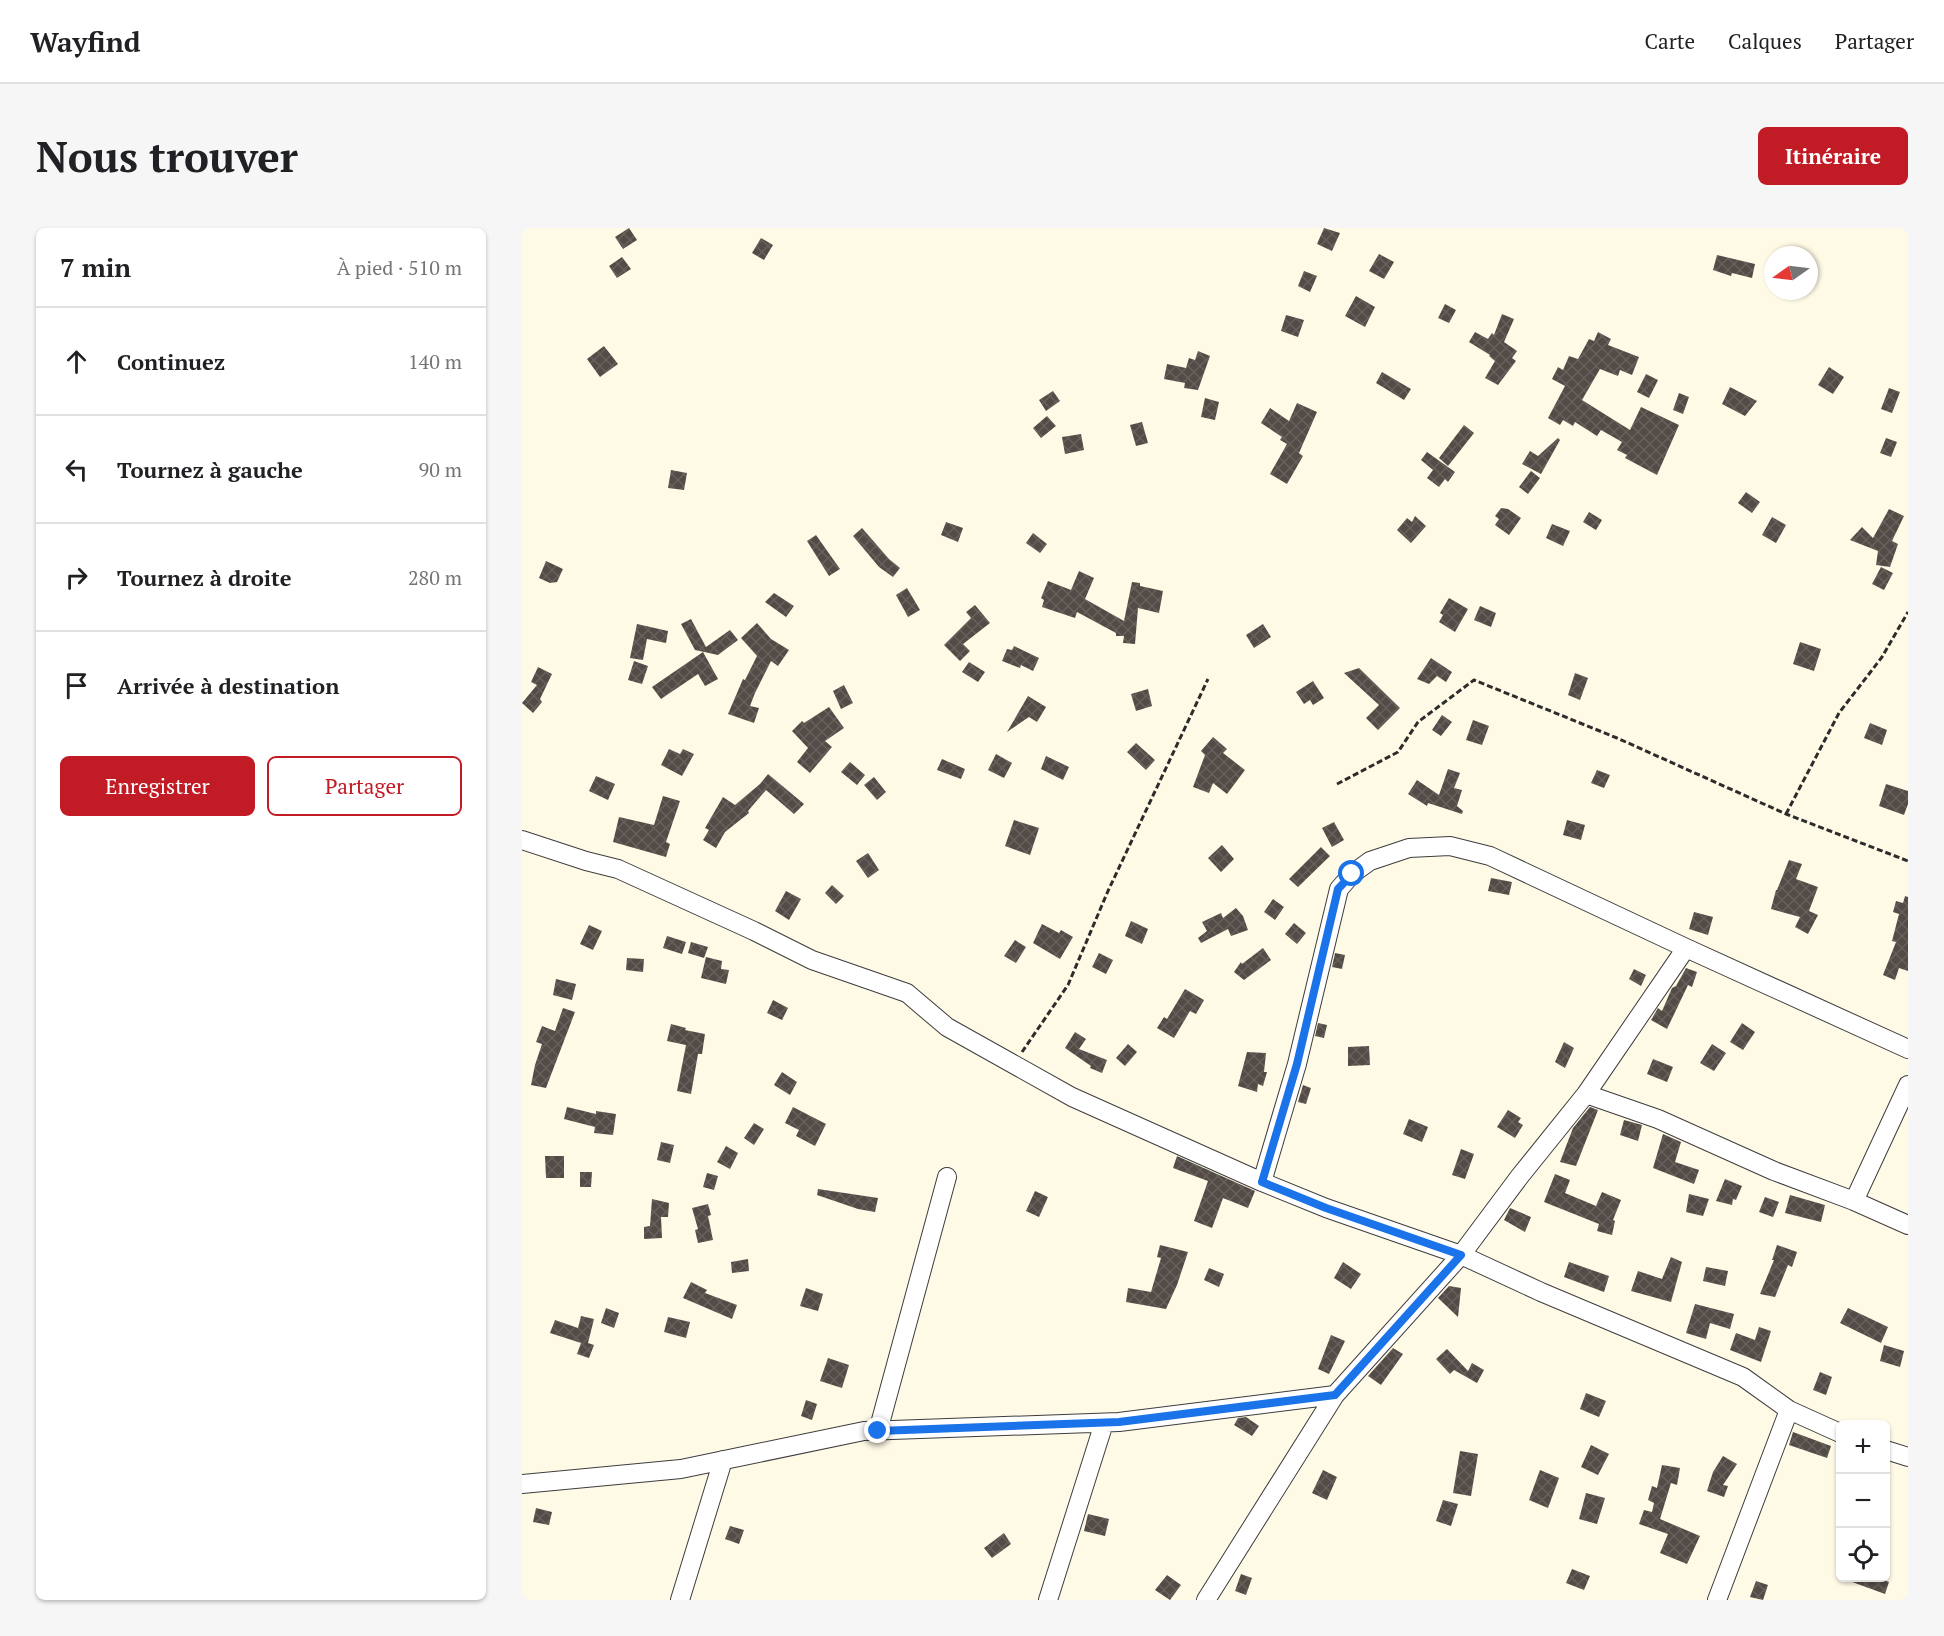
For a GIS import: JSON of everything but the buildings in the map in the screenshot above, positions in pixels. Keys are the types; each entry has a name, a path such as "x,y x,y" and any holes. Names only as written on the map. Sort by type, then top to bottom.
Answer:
{"street":[{"path":"522,840 618,869 812,960 907,993 947,1027 1072,1097 1262,1182 1326,1208 1461,1255 1541,1292 1743,1377 1789,1410 1836,1431"},
{"path":"1262,1182 1297,1064 1338,889 1352,874 1370,861 1409,848 1450,846 1490,856 1908,1049"},
{"path":"1206,1600 1335,1395 1461,1255 1520,1176 1586,1094 1686,948"},
{"path":"1854,1201 1908,1085"},
{"path":"1586,1094 1658,1119 1774,1172 1854,1201 1908,1226"},
{"path":"878,1431 947,1177"},
{"path":"522,1484 681,1469 864,1431 1104,1423 1335,1395"},
{"path":"1717,1600 1789,1410"},
{"path":"1048,1600 1104,1423"},
{"path":"1890,1451 1908,1457"},
{"path":"680,1600 723,1460"}],"path":[{"path":"1786,813 1839,713 1882,657 1908,612"},
{"path":"1014,1063 1068,985 1108,891 1208,679"},
{"path":"1338,784 1398,752 1418,722 1474,680 1617,738 1786,813 1908,861"}],"route":[{"path":"878,1431 1119,1422 1335,1395 1461,1255 1326,1208 1262,1182 1297,1064 1338,889 1352,874"}]}
